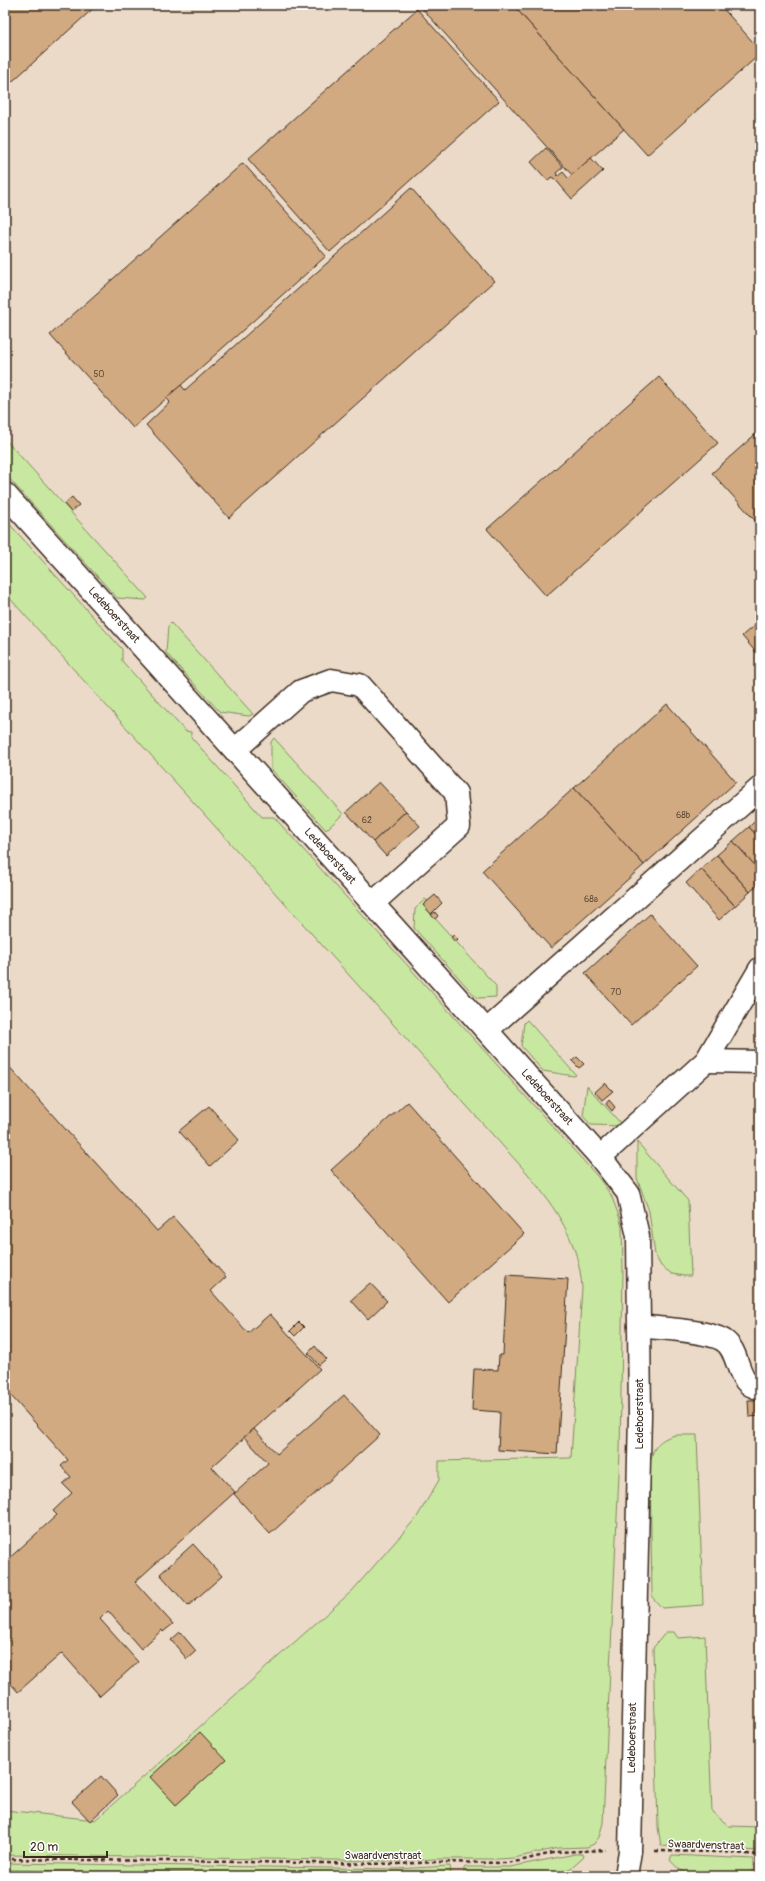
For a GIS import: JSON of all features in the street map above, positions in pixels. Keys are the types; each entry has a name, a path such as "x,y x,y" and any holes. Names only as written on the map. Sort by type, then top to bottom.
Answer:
{"street":[{"name":"Ledeboerstraat","path":"5,494 600,1156 628,1193 638,1236 640,1416 630,1851 626,1876"},
{"path":"234,750 301,691 331,680 360,685 456,793 459,826 373,903"},
{"path":"487,1030 760,788"},
{"path":"600,1156 706,1061 760,969"},
{"path":"706,1061 760,1062"},
{"path":"639,1326 710,1335 724,1341 734,1352 742,1378 754,1387 760,1388"}],"path":[{"name":"Swaardvenstraat","path":"5,1859 397,1864 437,1862 493,1863 519,1861 557,1852 721,1852 760,1855"}],"shaded area":[{"path":"5,5 760,5 760,1876 5,1876"}],"green space":[{"path":"5,439 148,598 145,600 117,598 5,474"},
{"path":"5,519 122,649 122,661 185,731 191,732 191,737 262,817 274,817 598,1177 611,1195 622,1227 623,1271 620,1452 603,1823 599,1837 594,1844 587,1847 558,1848 514,1858 397,1861 5,1855 5,1810 95,1820 352,1591 417,1517 439,1480 439,1461 571,1458 582,1288 576,1255 564,1226 548,1200 528,1174 5,593"},
{"path":"171,623 253,714 249,716 220,712 166,653 168,626"},
{"path":"274,738 343,814 326,830 271,769 271,742"},
{"path":"425,899 428,901 423,905 496,986 496,997 476,997 414,928 415,909"},
{"path":"527,1020 576,1075 574,1076 543,1071 521,1046 524,1023"},
{"path":"587,1086 623,1126 591,1125 583,1116"},
{"path":"637,1142 688,1201 691,1276 672,1274 661,1266 655,1255 649,1211 637,1178"},
{"path":"675,1435 697,1435 703,1605 662,1608 652,1597 650,1464 652,1453 657,1445 665,1439"},
{"path":"666,1632 674,1632 678,1638 705,1636 712,1812 729,1826 760,1827 760,1851 661,1846 658,1827 653,1648"},
{"path":"575,1854 583,1854 584,1857 573,1867 552,1876 464,1875 465,1867 510,1867"},
{"path":"672,1855 753,1859 752,1873 739,1876 721,1877 696,1876 684,1872 676,1867 670,1860"},
{"path":"5,1863 396,1869 450,1866 451,1875 409,1876 5,1870"}],"building":[{"path":"5,5 97,5 5,88"},
{"path":"419,5 513,5 624,129 572,175"},
{"path":"513,5 720,5 760,50 760,54 647,155"},
{"path":"417,9 499,101 330,252 248,159"},
{"path":"546,148 563,167 556,173 558,176 563,172 568,178 591,158 603,171 572,199 555,179 551,177 548,181 531,162"},
{"path":"243,163 326,256 133,428 50,335"},
{"path":"411,188 494,281 229,518 146,425 170,402 166,398 181,385 185,390"},
{"path":"659,377 718,443 546,596 487,529"},
{"path":"760,430 760,526 712,473"},
{"path":"72,497 79,505 71,512 64,504"},
{"path":"760,620 760,657 742,636"},
{"path":"667,704 736,782 644,865 574,788"},
{"path":"379,782 406,811 373,842 346,812"},
{"path":"574,788 644,865 551,948 482,871"},
{"path":"406,811 420,826 386,856 373,842"},
{"path":"760,816 760,839 749,827"},
{"path":"749,827 760,839 760,871 733,841"},
{"path":"733,841 760,871 760,883 750,892 717,855"},
{"path":"717,855 750,892 735,906 701,869"},
{"path":"701,869 735,906 719,920 686,883"},
{"path":"435,895 442,903 431,914 423,905"},
{"path":"435,912 438,916 435,919 431,915"},
{"path":"650,914 697,966 631,1025 585,973"},
{"path":"454,935 458,939 455,942 451,937"},
{"path":"577,1057 584,1064 579,1068 572,1061"},
{"path":"5,1062 157,1231 173,1217 226,1277 211,1291 248,1333 270,1314 320,1369 212,1467 235,1492 135,1582 173,1624 163,1632 162,1630 141,1649 108,1611 100,1619 138,1662 100,1696 62,1653 18,1692 5,1677 5,1562 57,1515 53,1511 72,1493 63,1484 71,1477 61,1466 68,1460 5,1389"},
{"path":"605,1083 613,1091 602,1100 595,1092"},
{"path":"609,1100 615,1107 612,1111 606,1104"},
{"path":"407,1102 524,1234 448,1302 331,1170"},
{"path":"209,1106 239,1140 210,1166 179,1131"},
{"path":"507,1275 568,1279 557,1454 498,1450 500,1412 472,1410 474,1369 498,1370 499,1355 503,1355"},
{"path":"370,1283 387,1301 368,1319 351,1300"},
{"path":"299,1322 304,1327 295,1336 290,1331"},
{"path":"315,1346 326,1359 319,1365 308,1353"},
{"path":"344,1395 380,1435 270,1534 234,1494 268,1463 244,1437 254,1429 277,1454"},
{"path":"748,1400 760,1400 760,1416 749,1417"},
{"path":"193,1544 222,1576 188,1606 160,1574"},
{"path":"180,1632 196,1651 187,1659 171,1640"},
{"path":"200,1732 226,1760 176,1805 150,1777"},
{"path":"101,1776 118,1795 90,1821 72,1802"}]}
